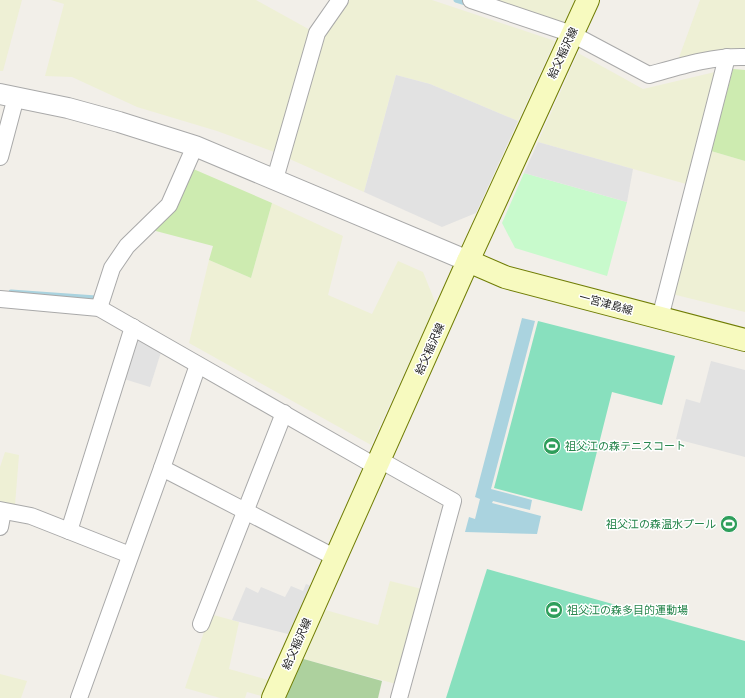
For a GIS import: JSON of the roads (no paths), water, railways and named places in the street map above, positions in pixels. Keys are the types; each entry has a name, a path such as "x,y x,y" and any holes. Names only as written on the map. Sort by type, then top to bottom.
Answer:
{"main road":[{"name":"給父稲沢線","path":"273,698 379,464 468,261 588,0"},
{"name":"一宮津島線","path":"468,261 505,277 745,340"}],"street":[{"path":"275,180 317,33 340,0"},
{"path":"471,0 572,34 649,75 708,59 727,56 745,57"},
{"path":"660,318 727,56"},
{"path":"0,157 8,95 68,108 119,122 195,146 468,261"},
{"path":"99,308 112,268 127,246 169,205 195,146"},
{"path":"0,299 99,308 284,414 453,501 399,698"},
{"path":"69,531 133,327"},
{"path":"79,698 198,364"},
{"path":"201,624 284,414"},
{"path":"162,468 336,558"},
{"path":"0,528 1,511 31,516 130,555"}],"water":[{"path":"522,318 535,321 491,489 532,500 530,510 493,501 492,503 541,516 537,534 465,532 469,517 475,519 480,499 475,497"}],"waterway":[{"path":"456,0 469,4"},
{"path":"11,292 96,298"}],"place":[{"name":"祖父江の森テニスコート","path":"552,446"},
{"name":"祖父江の森温水プール","path":"729,524"},
{"name":"祖父江の森多目的運動場","path":"554,610"}]}
